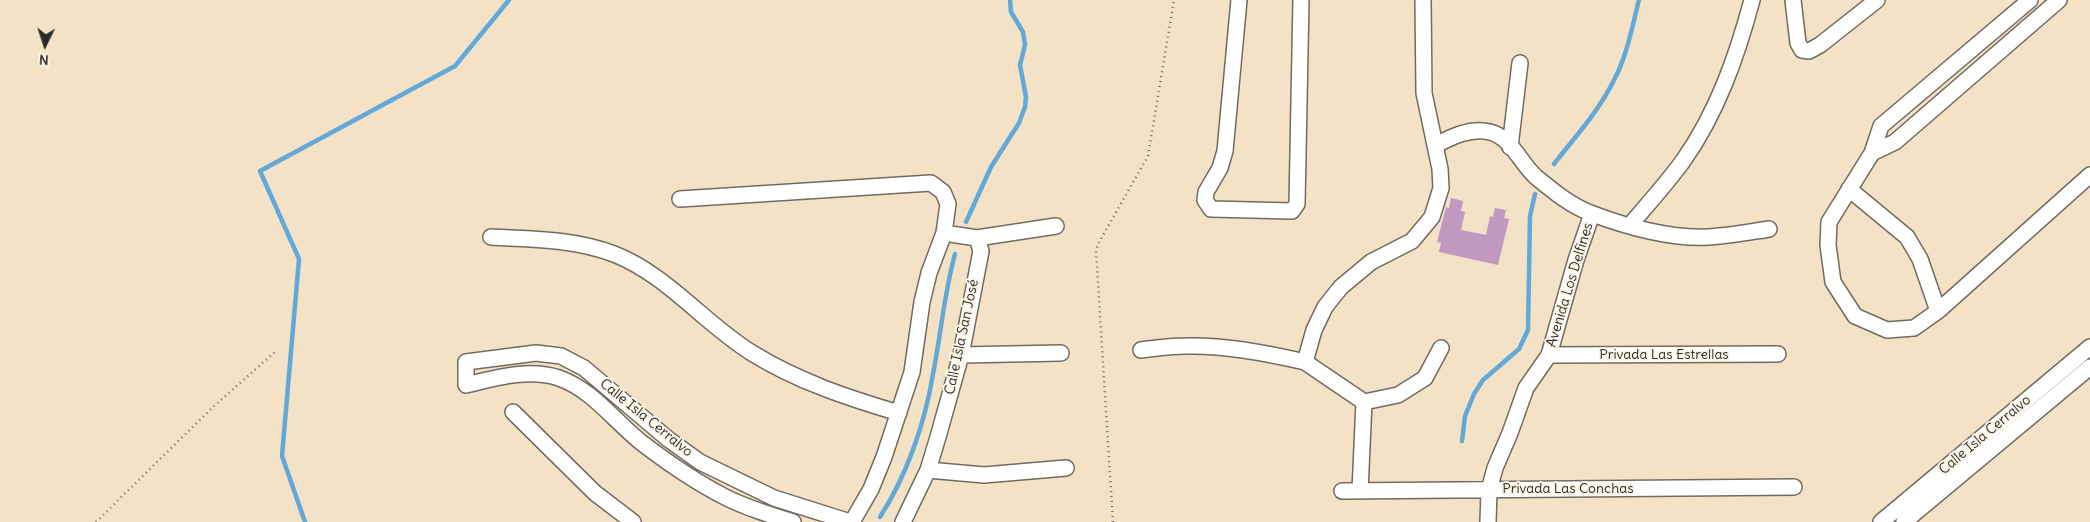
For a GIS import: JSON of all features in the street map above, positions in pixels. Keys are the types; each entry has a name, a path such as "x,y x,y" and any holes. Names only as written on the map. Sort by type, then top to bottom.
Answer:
{"street":[{"path":"1240,0 1225,151 1220,168 1206,192 1205,200 1211,210 1292,211 1298,204 1301,0"},
{"path":"1305,362 1314,330 1326,307 1341,287 1371,262 1412,241 1432,217 1440,188 1440,169 1424,93 1423,0"},
{"path":"1630,225 1683,160 1702,129 1728,77 1752,0"},
{"path":"1793,0 1798,43 1802,50 1809,51 1820,45 1877,0"},
{"path":"2030,0 1881,126 1872,153 1829,222 1828,245 1833,282 1855,316 1887,330 1914,328 1938,311 2090,175"},
{"path":"1872,153 1895,142 2059,0"},
{"path":"1510,147 1520,62"},
{"path":"1436,145 1452,136 1473,132 1490,132 1502,138 1532,174 1560,197 1592,214 1630,225 1687,237 1725,236 1769,229"},
{"path":"680,199 931,183 943,192 948,204 944,233 929,272 922,302 912,372 884,456 871,488 851,522"},
{"path":"1849,190 1907,237 1920,259 1938,311"},
{"name":"Avenida Los Delfines","path":"1488,522 1489,490 1526,388 1549,355 1576,260 1592,214"},
{"path":"944,233 976,238 1056,226"},
{"path":"491,237 539,239 582,244 615,254 652,275 752,353 812,384 899,413"},
{"name":"Calle Isla San José","path":"902,522 928,470 961,355 981,251 976,238"},
{"path":"1141,350 1188,346 1273,354 1305,362 1364,402 1398,395 1424,378 1441,348"},
{"name":"Calle Isla Cerralvo","path":"1881,522 2090,347"},
{"name":"Calle Isla Cerralvo","path":"793,522 725,497 685,473 641,442 587,393 560,378 540,374 509,375 466,385 466,362 536,353 561,356 584,368 668,439 700,462 774,498 851,522"},
{"path":"961,355 1061,353"},
{"name":"Privada Las Estrellas","path":"1549,355 1778,354"},
{"path":"2074,361 2088,374"},
{"name":"Calle Isla Cerralvo","path":"1904,522 2088,374"},
{"path":"1360,491 1364,402"},
{"path":"514,412 596,493 633,522"},
{"path":"928,470 984,476 1066,468"},
{"name":"Privada Las Conchas","path":"1342,491 1794,488"}],"path":[{"path":"1113,522 1096,251 1098,244 1148,156 1174,0"},
{"path":"96,522 213,407 276,351"}],"building":[{"path":"1451,198 1463,201 1461,211 1465,212 1461,230 1486,235 1490,216 1493,217 1495,208 1506,210 1504,218 1509,219 1498,265 1439,252 1441,243 1437,242 1446,207 1449,208"}],"waterway":[{"path":"305,522 282,456 299,259 260,171 455,66 509,0"},
{"path":"966,222 991,167 1019,123 1025,107 1026,97 1020,65 1025,45 1023,32 1011,12 1010,0"},
{"path":"1554,164 1594,113 1619,71 1639,0"},
{"path":"1462,441 1465,416 1474,394 1483,380 1519,349 1528,330 1530,216 1535,194"},
{"path":"880,517 899,484 920,430 930,392 948,284 955,254"}]}
